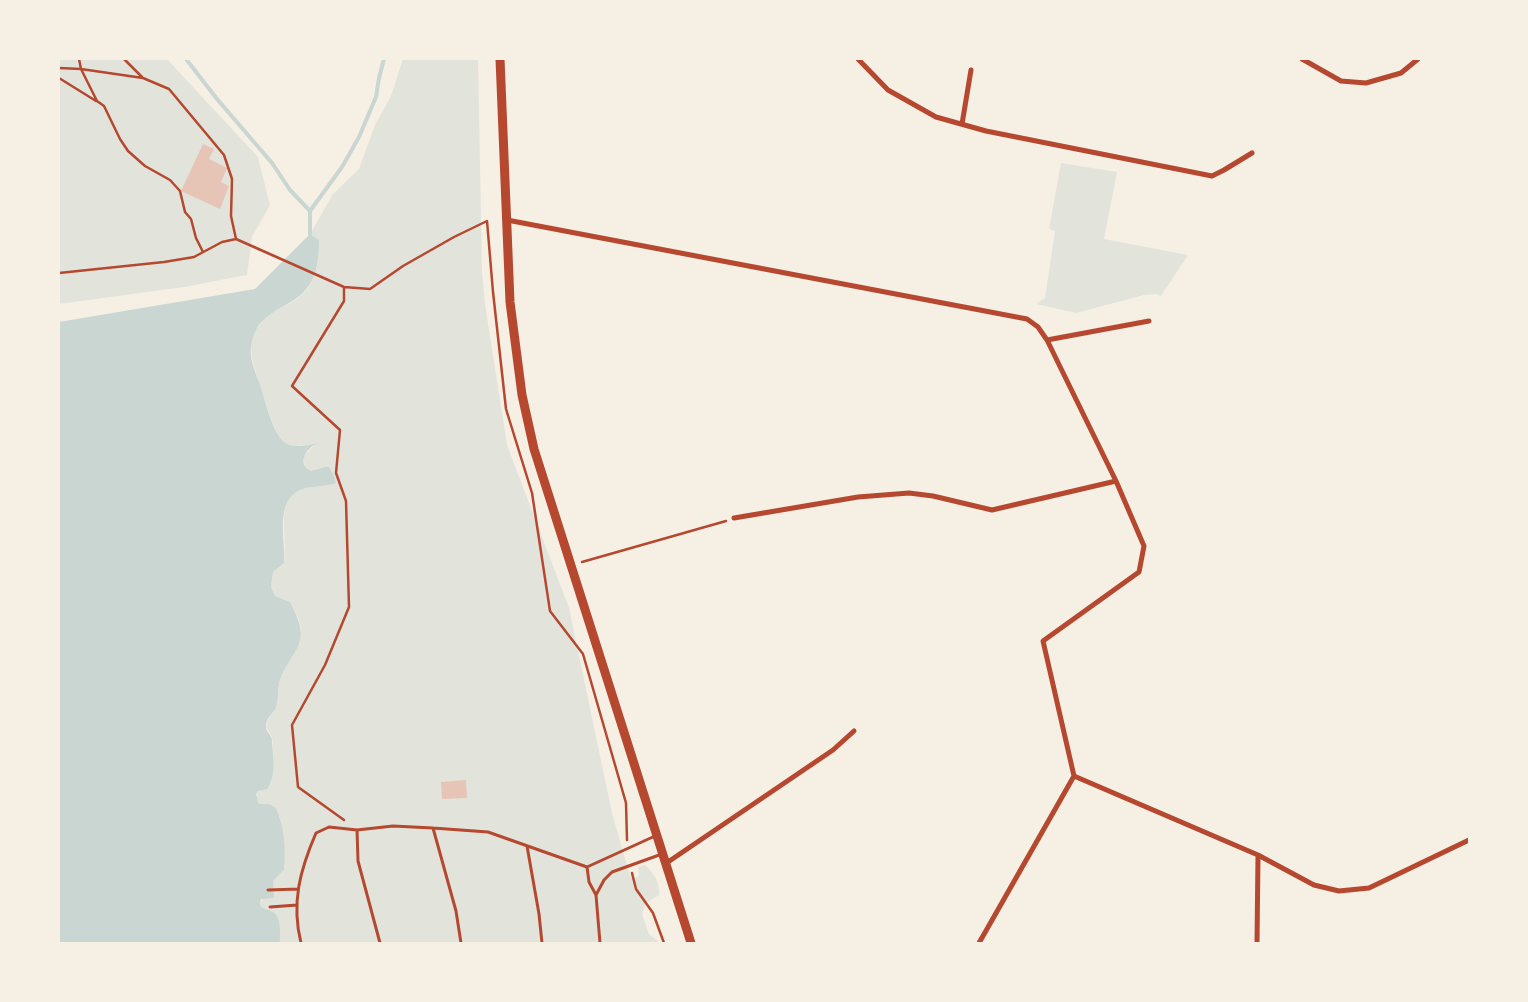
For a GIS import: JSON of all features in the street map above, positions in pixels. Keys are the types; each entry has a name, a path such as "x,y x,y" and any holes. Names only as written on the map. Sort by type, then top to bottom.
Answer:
{"main road":[{"path":"500,59 510,302 522,395 534,449 665,864 692,943"}],"street":[{"path":"858,59 888,90 936,118 986,131 1212,176 1252,153"},
{"path":"1302,59 1340,80 1366,83 1401,73 1418,59"},
{"path":"962,124 971,70"},
{"path":"507,220 1027,319 1038,326 1048,340 1116,481 1144,546 1139,572 1043,641 1074,776 979,943"},
{"path":"1048,340 1149,321"},
{"path":"734,518 858,497 909,493 933,496 992,510 1116,481"},
{"path":"665,864 833,750 854,731"},
{"path":"1074,776 1258,856 1314,885 1339,891 1369,888 1469,840"},
{"path":"1257,943 1258,856"}],"lane":[{"path":"301,943 296,925 298,888 306,858 316,833 330,828 357,830 393,826 488,832 587,866 657,836"},
{"path":"433,828 456,911 461,943"},
{"path":"357,830 358,861 380,943"},
{"path":"527,845 542,943"},
{"path":"596,894 604,880 612,872 662,854"},
{"path":"587,866 589,882 596,894 600,943"},
{"path":"268,890 298,888"},
{"path":"270,908 297,905"}],"path":[{"path":"79,59 81,69 97,101"},
{"path":"124,59 143,78"},
{"path":"59,69 81,69 143,78 169,89 224,156 232,179 230,216 236,239"},
{"path":"59,78 104,106 128,151 145,166 170,180 180,191 185,212 191,219 195,228 196,238 203,252"},
{"path":"59,273 194,257 222,242 236,239 344,287 370,289 403,266 437,246 487,221 506,409 532,493 550,611 583,654 626,803 628,848"},
{"path":"344,287 344,301 292,386 340,430 336,473 346,501 349,607 324,665 292,725 298,787 357,830"},
{"path":"571,566 734,518"},
{"path":"630,866 636,889 653,913 664,943"}],"shaded area":[{"path":"59,59 167,59 258,157 270,205 252,237 247,275 184,287 59,304"},
{"path":"403,59 478,59 482,272 485,304 507,445 569,608 612,813 630,876 634,879 639,875 638,867 645,865 654,875 657,882 659,895 646,903 642,914 649,934 660,943 280,943 278,918 273,912 261,907 260,903 273,881 284,870 285,846 283,831 276,808 270,804 259,804 256,794 273,773 272,737 266,727 276,707 280,680 296,647 301,631 298,618 290,602 275,596 271,587 273,572 284,563 284,519 285,508 289,499 297,491 311,486 332,484 325,467 311,471 305,465 304,456 315,444 288,445 280,438 276,431 254,367 251,354 252,344 255,331 262,321 294,301 312,282 317,266 319,240 310,234 333,194 359,169 375,125 391,96"},
{"path":"1061,163 1117,172 1104,239 1188,255 1161,296 1155,294 1144,295 1076,313 1036,304 1045,298 1055,231 1049,229"},
{"path":"310,234 319,240 317,266 312,281 301,294 260,323 253,336 251,350 253,366 279,437 291,445 300,446 318,443 310,448 304,456 304,464 311,471 329,467 336,483 300,490 292,495 287,503 283,522 284,563 273,572 271,587 275,596 290,602 297,618 301,635 298,646 280,680 276,707 266,724 272,739 274,761 272,779 267,789 258,791 256,794 259,804 270,804 276,808 283,831 285,846 284,870 273,881 274,898 261,899 260,903 261,907 273,912 278,918 280,943 59,943 59,322 255,289"}],"building":[{"path":"203,144 214,149 209,159 227,168 221,182 229,186 220,209 181,191"},
{"path":"466,780 467,798 442,799 441,782"}],"waterway":[{"path":"186,59 217,99 272,163 290,190 310,211"},
{"path":"310,234 310,211 342,167 359,137 376,97 384,59"}]}
